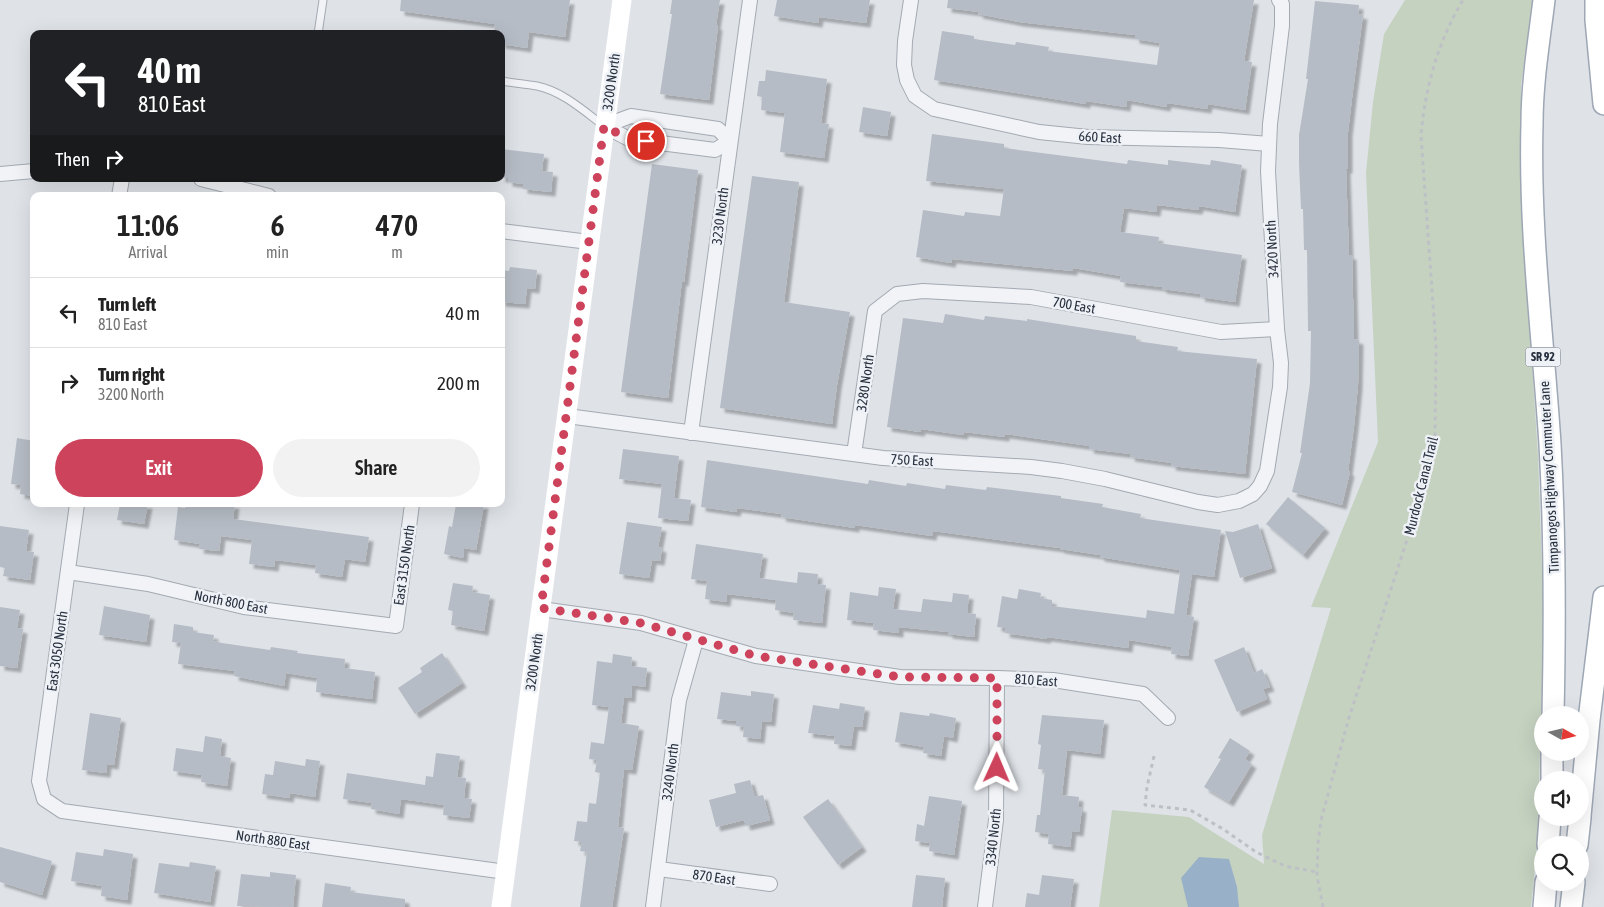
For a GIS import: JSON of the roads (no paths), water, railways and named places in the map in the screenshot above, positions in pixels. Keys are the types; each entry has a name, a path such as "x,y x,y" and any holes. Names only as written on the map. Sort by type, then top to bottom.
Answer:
{"main road":[{"name":"Timpanogos Highway Commuter Lane","path":"1544,0 1536,56 1532,122 1532,190 1550,464 1554,565 1553,706"},
{"path":"1596,0 1596,20 1604,104"},
{"path":"1584,771 1604,597"},
{"path":"1544,907 1545,891"},
{"path":"1571,907 1573,891"}],"street":[{"name":"3200 North","path":"501,907 622,0"},
{"name":"3230 North","path":"692,433 750,0"},
{"name":"660 East","path":"911,0 905,41 904,65 906,80 915,96 934,109 1039,132 1088,137 1219,140 1269,144"},
{"name":"3420 North","path":"1253,494 1260,486 1267,471 1280,387 1281,363 1277,329 1268,171 1269,144 1282,26 1282,4 1279,0"},
{"path":"631,116 718,129 730,141 715,150 629,139 604,126 631,116"},
{"path":"0,174 30,171"},
{"path":"214,182 253,192"},
{"path":"505,232 589,242"},
{"name":"700 East","path":"875,311 897,294 923,291 1031,297 1221,332 1277,329"},
{"name":"3280 North","path":"854,454 875,311"},
{"name":"750 East","path":"567,416 883,458 1032,467 1062,471 1218,505 1239,501 1253,494"},
{"name":"East 3050 North","path":"44,799 39,781 77,507"},
{"name":"East 3150 North","path":"396,626 412,507"},
{"name":"North 800 East","path":"68,572 148,584 244,607 396,626"},
{"name":"810 East","path":"541,608 641,623 756,656 900,677 1052,680 1143,694 1168,718"},
{"name":"3240 North","path":"653,907 679,700 696,640"},
{"name":"3340 North","path":"985,907 996,820 997,678"},
{"name":"North 880 East","path":"44,799 62,811 506,872"},
{"name":"870 East","path":"659,869 770,884"}],"lane":[{"path":"319,30 323,0"},
{"path":"505,82 538,86 554,92 604,126"}],"water":[{"path":"1199,857 1229,859 1237,887 1239,907 1188,907 1181,878"}]}
